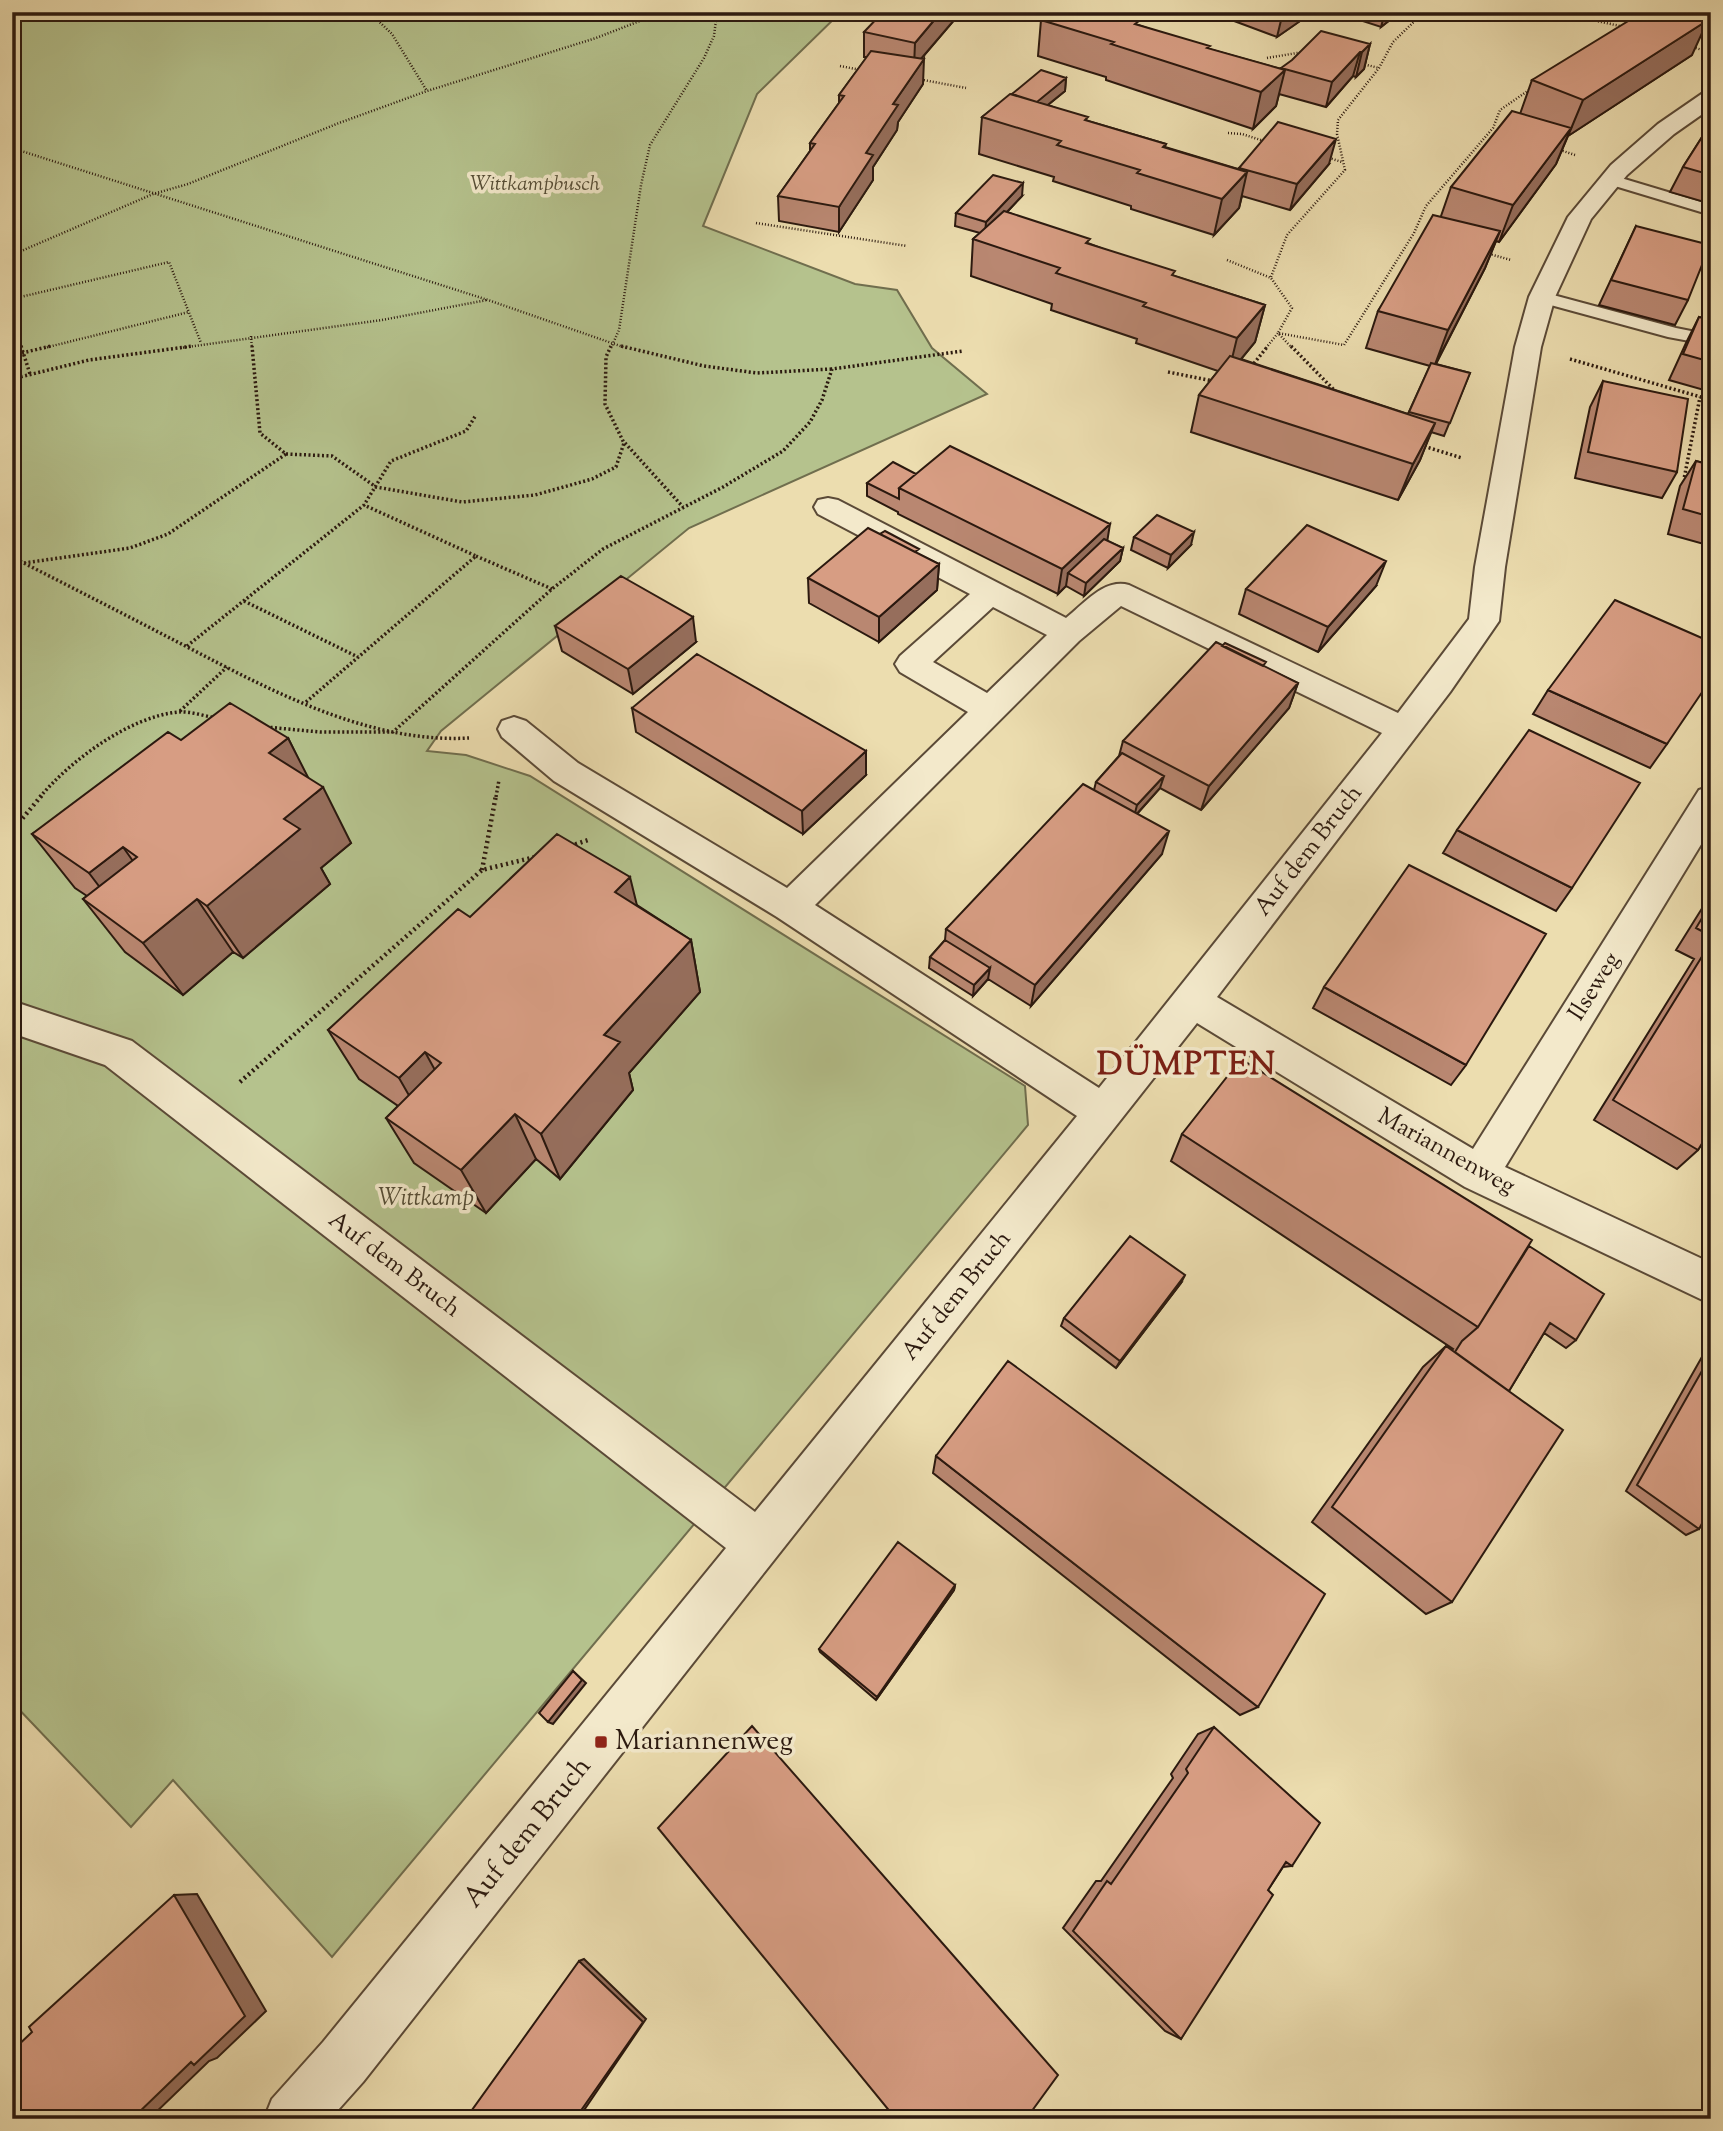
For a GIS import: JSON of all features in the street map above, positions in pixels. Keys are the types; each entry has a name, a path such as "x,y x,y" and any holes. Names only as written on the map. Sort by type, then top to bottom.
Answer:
{"street":[{"name":"Auf dem Bruch","path":"292,2119 343,2062 1192,1002 1484,621 1490,567 1528,347 1542,297 1580,216 1615,175 1666,129 1711,98"},
{"path":"828,507 1069,633"},
{"path":"991,592 911,664 991,710"},
{"path":"790,907 1069,633 1118,592 1403,729"},
{"path":"514,729 566,772 790,907 1104,1112"},
{"name":"Ilseweg","path":"1479,1174 1711,799"},
{"name":"Mariannenweg","path":"1192,1002 1479,1174 1711,1283"},
{"name":"Auf dem Bruch","path":"12,1017 118,1053 759,1545"}],"lane":[{"path":"1615,175 1711,210"},
{"path":"1542,297 1674,333 1711,340"}],"path":[{"path":"369,12 392,34 427,91"},
{"path":"12,255 153,194 188,184 339,123 427,91 596,38 663,12"},
{"path":"683,508 624,443 605,404 607,357 619,330 633,227 650,145 704,58 714,36 717,12"},
{"path":"1271,278 1287,235 1345,170 1337,134 1338,120 1379,68 1393,42 1424,12"},
{"path":"1554,12 1630,28"},
{"path":"1585,18 1593,12"},
{"path":"1689,46 1711,53"},
{"path":"1267,58 1309,51"},
{"path":"1356,62 1379,68"},
{"path":"840,66 866,71"},
{"path":"916,79 966,88"},
{"path":"1278,333 1344,345 1414,233 1426,206 1493,128 1500,110 1539,83"},
{"path":"1228,133 1242,134 1276,144"},
{"path":"12,148 488,300 642,353 736,371 779,373 832,369 963,351"},
{"path":"1556,149 1615,175"},
{"path":"1316,154 1342,162"},
{"path":"756,223 907,246"},
{"path":"1478,251 1554,272"},
{"path":"1227,260 1271,278 1292,308 1278,333 1244,375"},
{"path":"12,299 169,262 201,343"},
{"path":"12,379 89,360 382,320 488,300"},
{"path":"22,353 189,312"},
{"path":"12,317 30,373"},
{"path":"1278,333 1345,401"},
{"path":"251,337 260,433 286,454 332,456 376,487 462,502 535,495 592,479 616,467 624,443"},
{"path":"1528,347 1711,400"},
{"path":"393,732 552,589 603,549 756,469 799,436 822,400 832,369"},
{"path":"1168,372 1222,383"},
{"path":"1698,482 1684,479 1700,397"},
{"path":"187,646 364,506 391,461 466,431 476,415"},
{"path":"1414,443 1470,461"},
{"path":"23,563 130,548 168,534 286,454"},
{"path":"364,506 552,589"},
{"path":"306,702 476,556"},
{"path":"12,557 227,667 358,723 393,732"},
{"path":"244,601 358,657"},
{"path":"179,712 227,667"},
{"path":"12,831 55,779 80,758 136,724 179,712 221,719"},
{"path":"258,726 320,732 393,732 459,740 514,729 501,769 482,870"},
{"path":"560,850 645,821"},
{"path":"239,1083 482,870 548,854"}],"green space":[{"name":"Wittkamp","path":"12,12 841,12 757,94 703,226 855,284 897,290 932,348 987,394 689,528 441,731 427,751 466,755 530,776 1025,1086 1028,1125 332,1957 173,1780 131,1827 12,1702"}],"building":[{"path":"883,12 941,12 915,43 864,32"},
{"path":"1052,12 1107,12 1139,21 1135,24 1210,46 1207,48 1285,70 1261,92 1041,20"},
{"path":"1643,12 1687,12 1708,20 1583,100 1532,80"},
{"path":"1321,31 1370,44 1332,82 1281,68 1292,60"},
{"path":"871,51 924,59 893,104 898,105 866,153 873,155 839,207 778,196 815,144 810,143 844,96 839,95"},
{"path":"1041,70 1066,78 1037,102 1012,94"},
{"path":"1010,94 1088,117 1085,120 1247,172 1222,199 1137,173 1140,170 1057,145 1061,141 982,117"},
{"path":"1512,111 1571,128 1513,205 1451,187"},
{"path":"1278,122 1336,139 1297,184 1239,168"},
{"path":"1711,123 1711,175 1683,167"},
{"path":"993,175 1023,183 986,222 956,213"},
{"path":"1004,211 1090,239 1086,243 1175,271 1172,275 1265,305 1237,338 1143,306 1146,303 1056,273 1060,268 973,239"},
{"path":"1433,215 1500,231 1448,330 1378,311"},
{"path":"1636,226 1710,245 1688,300 1611,280"},
{"path":"1699,317 1711,320 1711,362 1683,354"},
{"path":"1230,356 1435,423 1413,464 1199,395"},
{"path":"1431,363 1470,373 1450,423 1409,412"},
{"path":"1603,381 1688,399 1677,472 1588,452"},
{"path":"950,446 1110,524 1062,569 899,488"},
{"path":"1696,461 1711,465 1711,517 1683,509"},
{"path":"893,462 916,474 899,488 899,499 867,483"},
{"path":"1157,515 1194,532 1171,555 1134,537"},
{"path":"1307,525 1386,561 1328,627 1246,589"},
{"path":"868,528 939,564 879,617 808,578"},
{"path":"885,531 919,549 915,552 880,534"},
{"path":"1104,539 1123,548 1086,583 1068,573"},
{"path":"621,576 693,617 628,669 555,626"},
{"path":"1615,600 1711,642 1711,679 1667,744 1548,690"},
{"path":"1216,642 1298,683 1209,786 1123,741"},
{"path":"1225,643 1266,662 1263,666 1222,646"},
{"path":"697,654 866,751 802,811 632,708"},
{"path":"230,703 288,738 269,753 323,787 284,819 300,829 207,906 197,899 143,943 83,899 137,857 123,847 89,873 32,834 168,732 181,740"},
{"path":"1529,730 1640,783 1572,888 1457,830"},
{"path":"1122,753 1164,776 1137,805 1096,782"},
{"path":"1083,784 1169,831 1035,985 946,929"},
{"path":"557,834 630,877 615,892 691,940 604,1035 620,1042 541,1134 515,1114 461,1170 386,1118 441,1063 425,1052 399,1078 328,1030 458,909 470,917"},
{"path":"1409,865 1546,934 1466,1065 1324,987"},
{"path":"1711,903 1711,936 1696,928"},
{"path":"945,940 990,968 974,985 930,957"},
{"path":"1711,942 1711,1129 1698,1150 1613,1100"},
{"path":"1241,1059 1532,1240 1478,1327 1182,1134"},
{"path":"1130,1236 1185,1275 1120,1361 1064,1318"},
{"path":"1529,1246 1604,1294 1576,1340 1550,1323 1509,1391 1455,1352 1462,1341 1478,1327"},
{"path":"1446,1346 1563,1430 1452,1602 1332,1507"},
{"path":"1711,1355 1711,1507 1699,1529 1637,1485"},
{"path":"1008,1361 1325,1594 1258,1707 936,1456"},
{"path":"898,1542 955,1585 877,1697 819,1649"},
{"path":"573,1671 582,1680 548,1722 539,1713"},
{"path":"752,1726 1058,2075 1026,2119 896,2119 658,1828"},
{"path":"1214,1727 1320,1823 1292,1866 1286,1862 1268,1890 1273,1895 1181,2039 1073,1931 1107,1881 1111,1884 1188,1773 1186,1769"},
{"path":"174,1895 245,2016 194,2065 191,2062 132,2119 12,2119 12,2051 32,2032 29,2027"},
{"path":"579,1961 643,2022 575,2119 480,2119 472,2110"}],"place":[{"name":"Mariannenweg","path":"601,1742"}],"district":[{"name":"DÜMPTEN","path":"1187,1066"}],"park label":[{"name":"Wittkampbusch","path":"535,185"}]}
